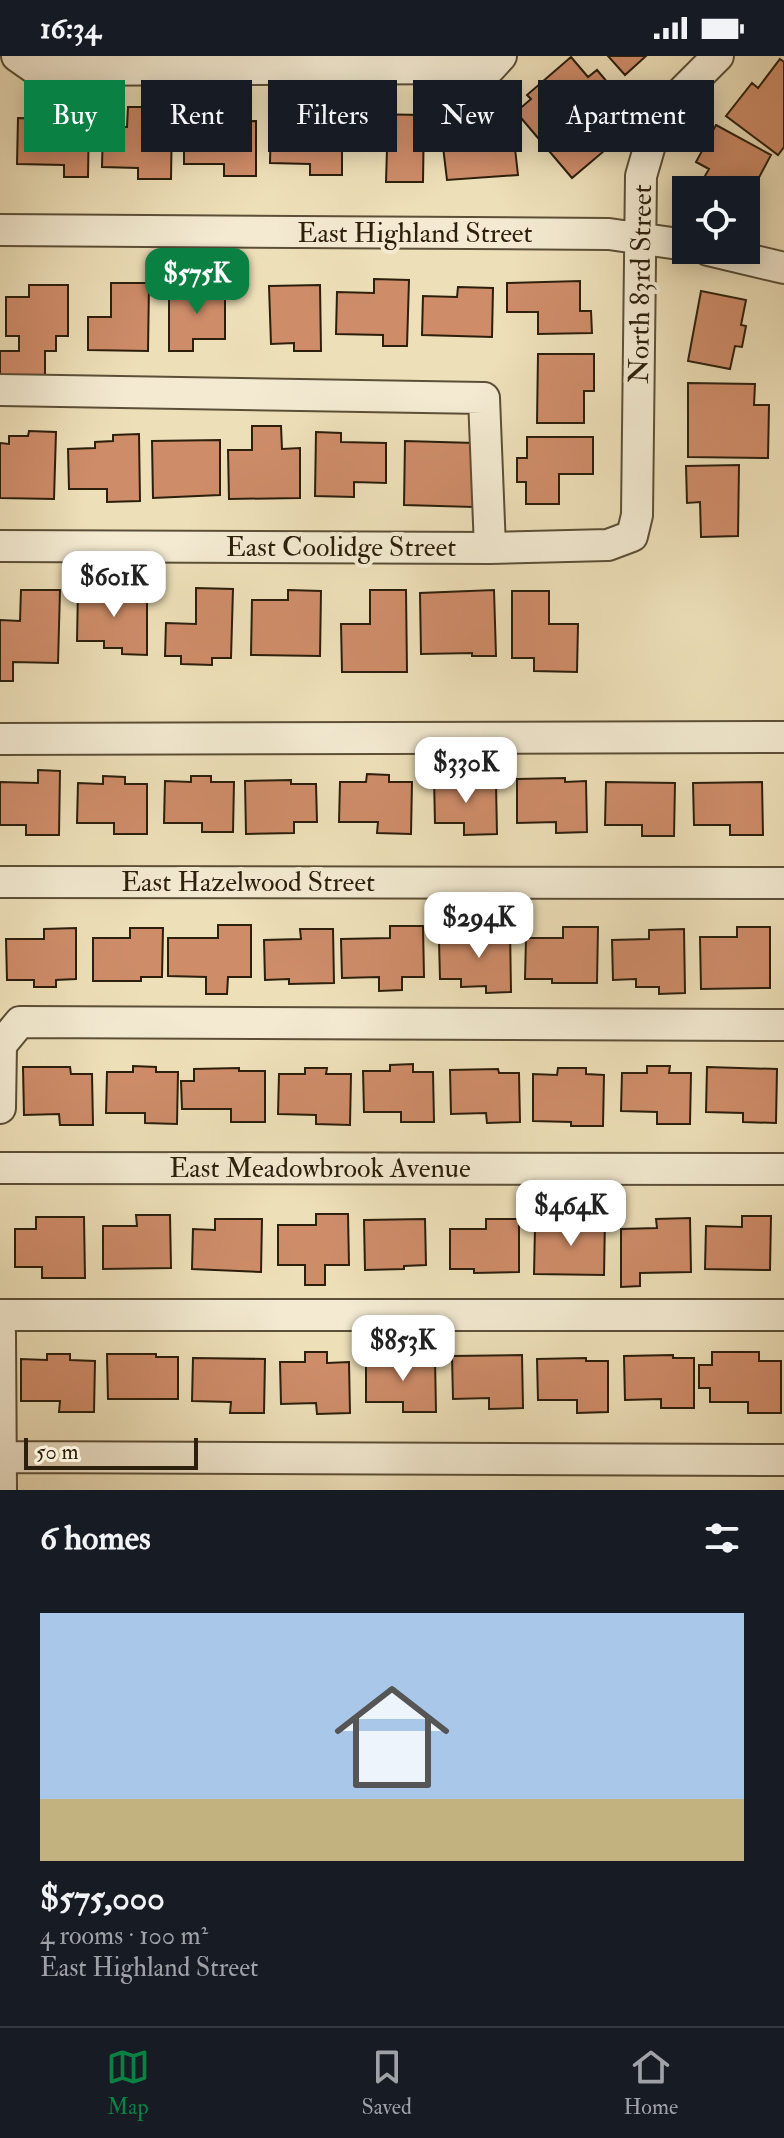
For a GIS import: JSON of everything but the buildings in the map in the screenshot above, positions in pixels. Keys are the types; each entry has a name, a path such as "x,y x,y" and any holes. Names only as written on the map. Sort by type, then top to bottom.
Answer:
{"street":[{"path":"17,56 37,70 68,70 490,68 501,56"},
{"name":"North 83rd Street","path":"632,536 637,515 641,176 654,131 677,97 718,56"},
{"name":"East Highland Street","path":"0,230 594,234 672,243"},
{"path":"760,262 784,268"},
{"path":"0,390 484,398 490,548"},
{"name":"East Coolidge Street","path":"0,546 490,548 608,545 632,536"},
{"path":"0,739 784,737"},
{"name":"East Hazelwood Street","path":"0,882 784,883"},
{"path":"0,1108 1,1045 20,1022 784,1025"},
{"name":"East Meadowbrook Avenue","path":"0,1168 784,1169"},
{"path":"0,1315 784,1315"},
{"path":"0,1333 1,1490"},
{"path":"0,1457 784,1460"}]}
